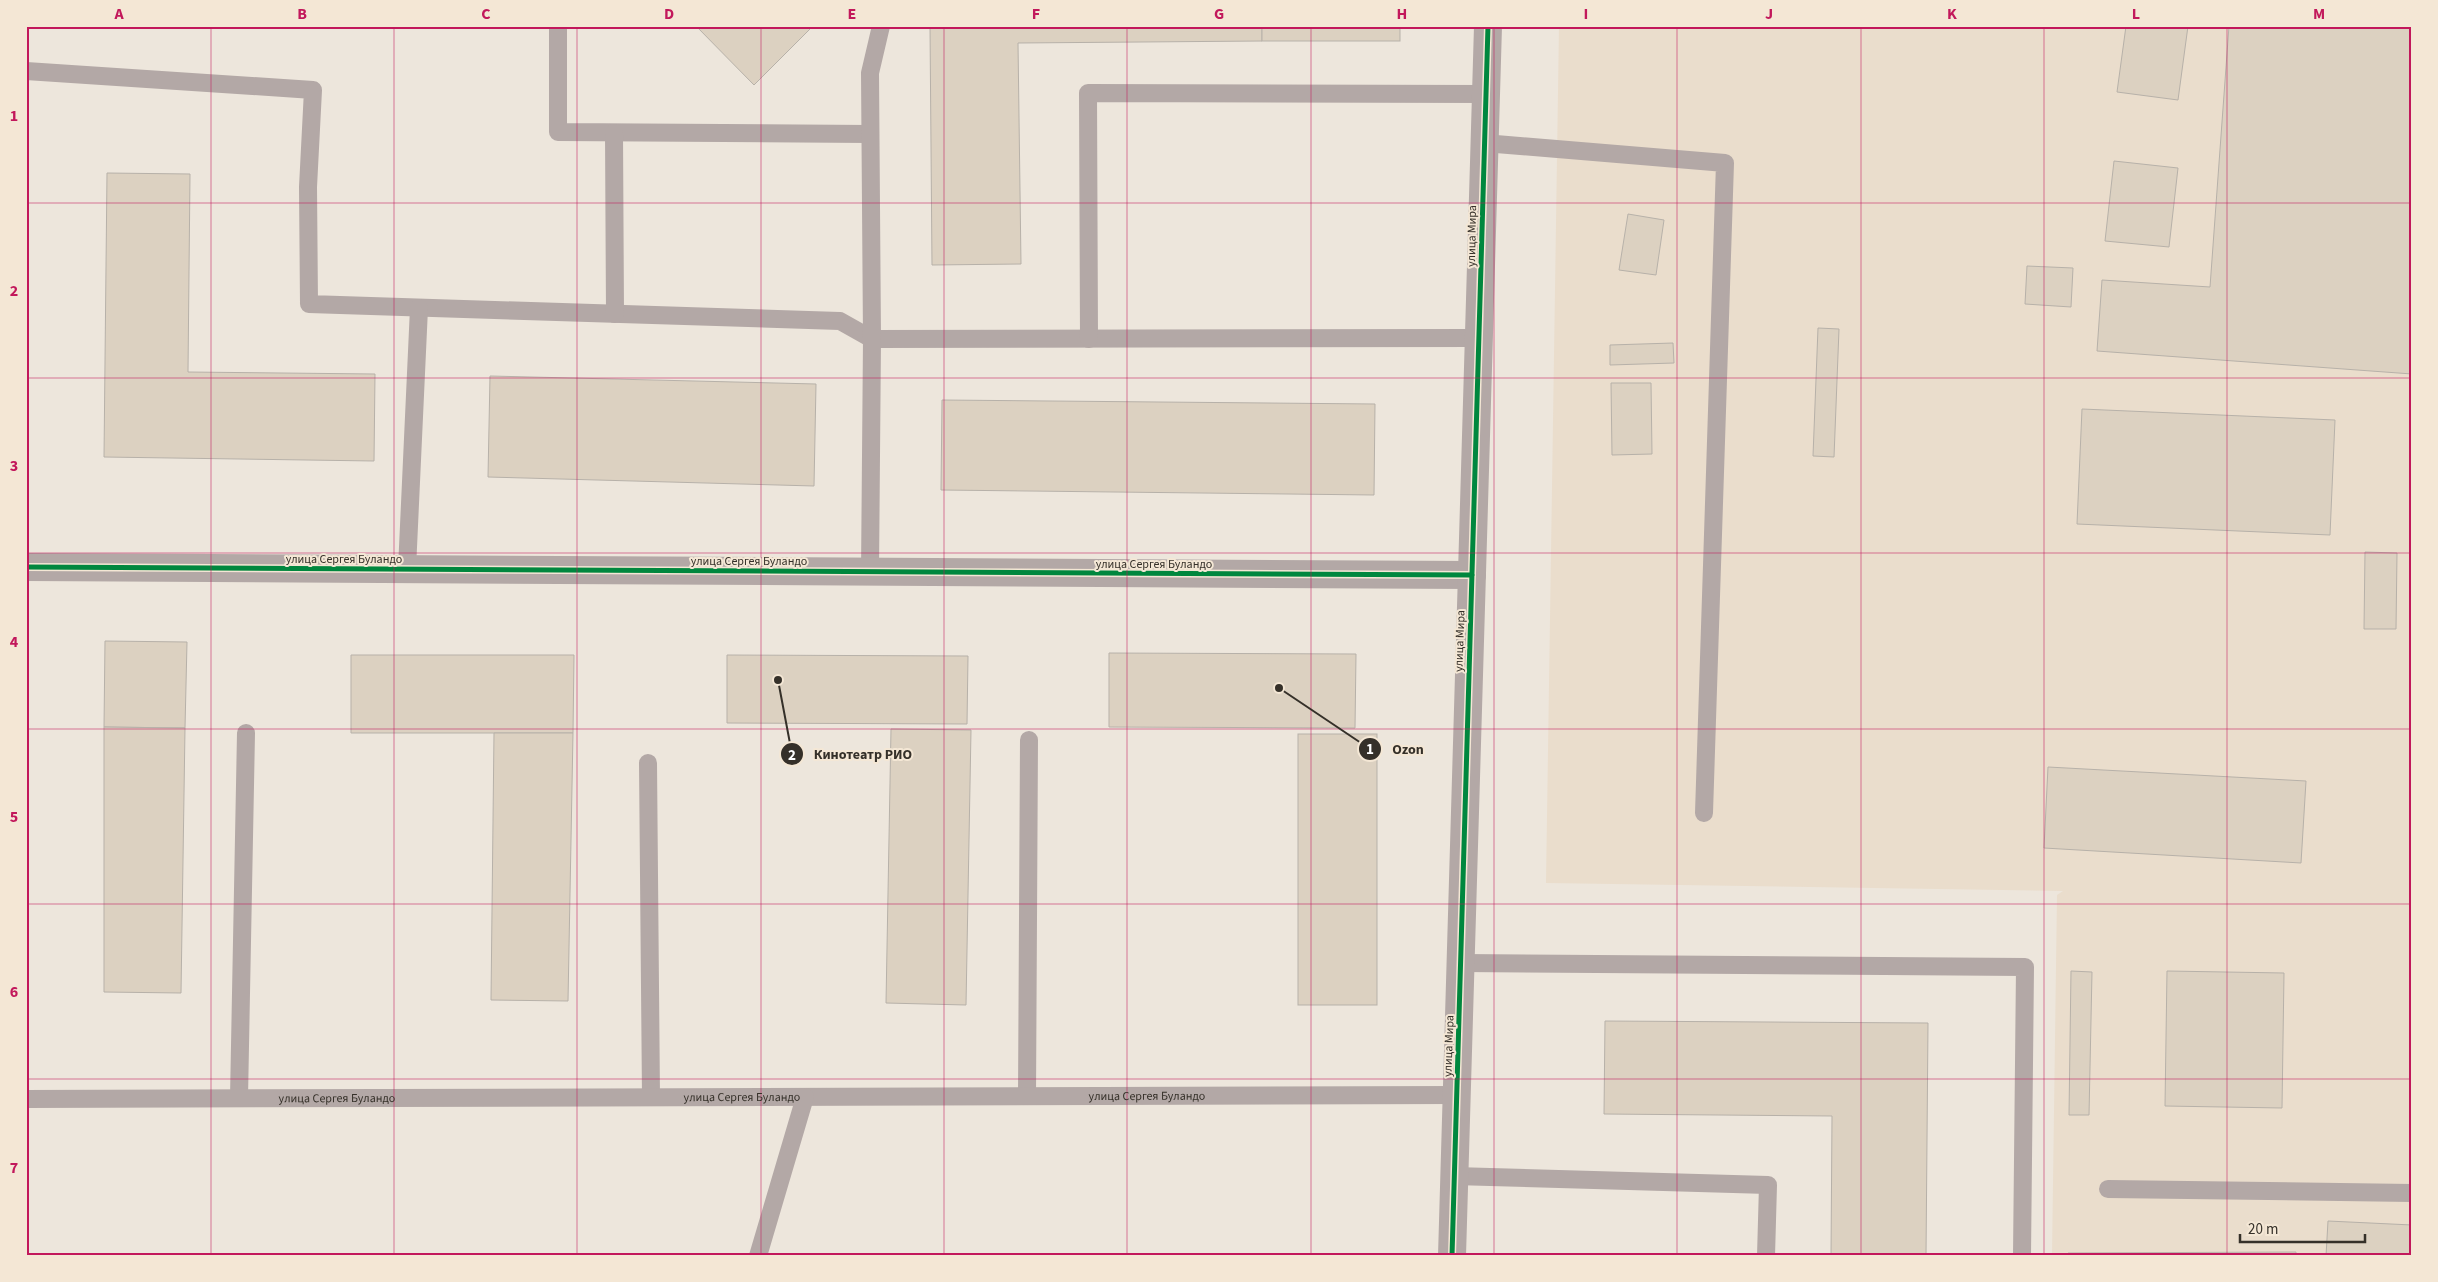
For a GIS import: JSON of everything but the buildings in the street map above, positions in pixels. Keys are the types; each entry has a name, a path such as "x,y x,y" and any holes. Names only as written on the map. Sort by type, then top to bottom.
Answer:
{"street":[{"name":"улица Мира","path":"1452,1256 1488,26"},
{"name":"улица Сергея Буландо","path":"26,567 1472,575"}],"lane":[{"path":"558,26 558,132 870,134"},
{"path":"870,572 872,339 870,73 881,26"},
{"path":"26,71 313,90 308,187 309,304 840,321 872,339 1479,338"},
{"path":"1089,339 1088,93 1486,94"},
{"path":"614,132 616,314"},
{"path":"1484,143 1725,163 1704,813"},
{"path":"407,569 419,308"},
{"path":"239,1098 246,733"},
{"path":"1026,1096 1029,740"},
{"path":"648,763 651,1097"},
{"path":"1461,963 2024,967 2022,1256"},
{"name":"улица Сергея Буландо","path":"26,1099 1457,1095"},
{"path":"758,1256 805,1097"},
{"path":"1454,1176 1768,1185 1766,1256"},
{"path":"2108,1189 2412,1193"}],"shaded area":[{"path":"1559,26 2412,26 2412,1256 2052,1256 2057,895 2063,891 1546,883"}],"cycle path":[{"path":"1452,1256 1488,26"},
{"path":"26,567 1472,575"}],"place":[{"name":"Кинотеатр РИО","path":"778,680"},
{"name":"Ozon","path":"1279,688"}]}
